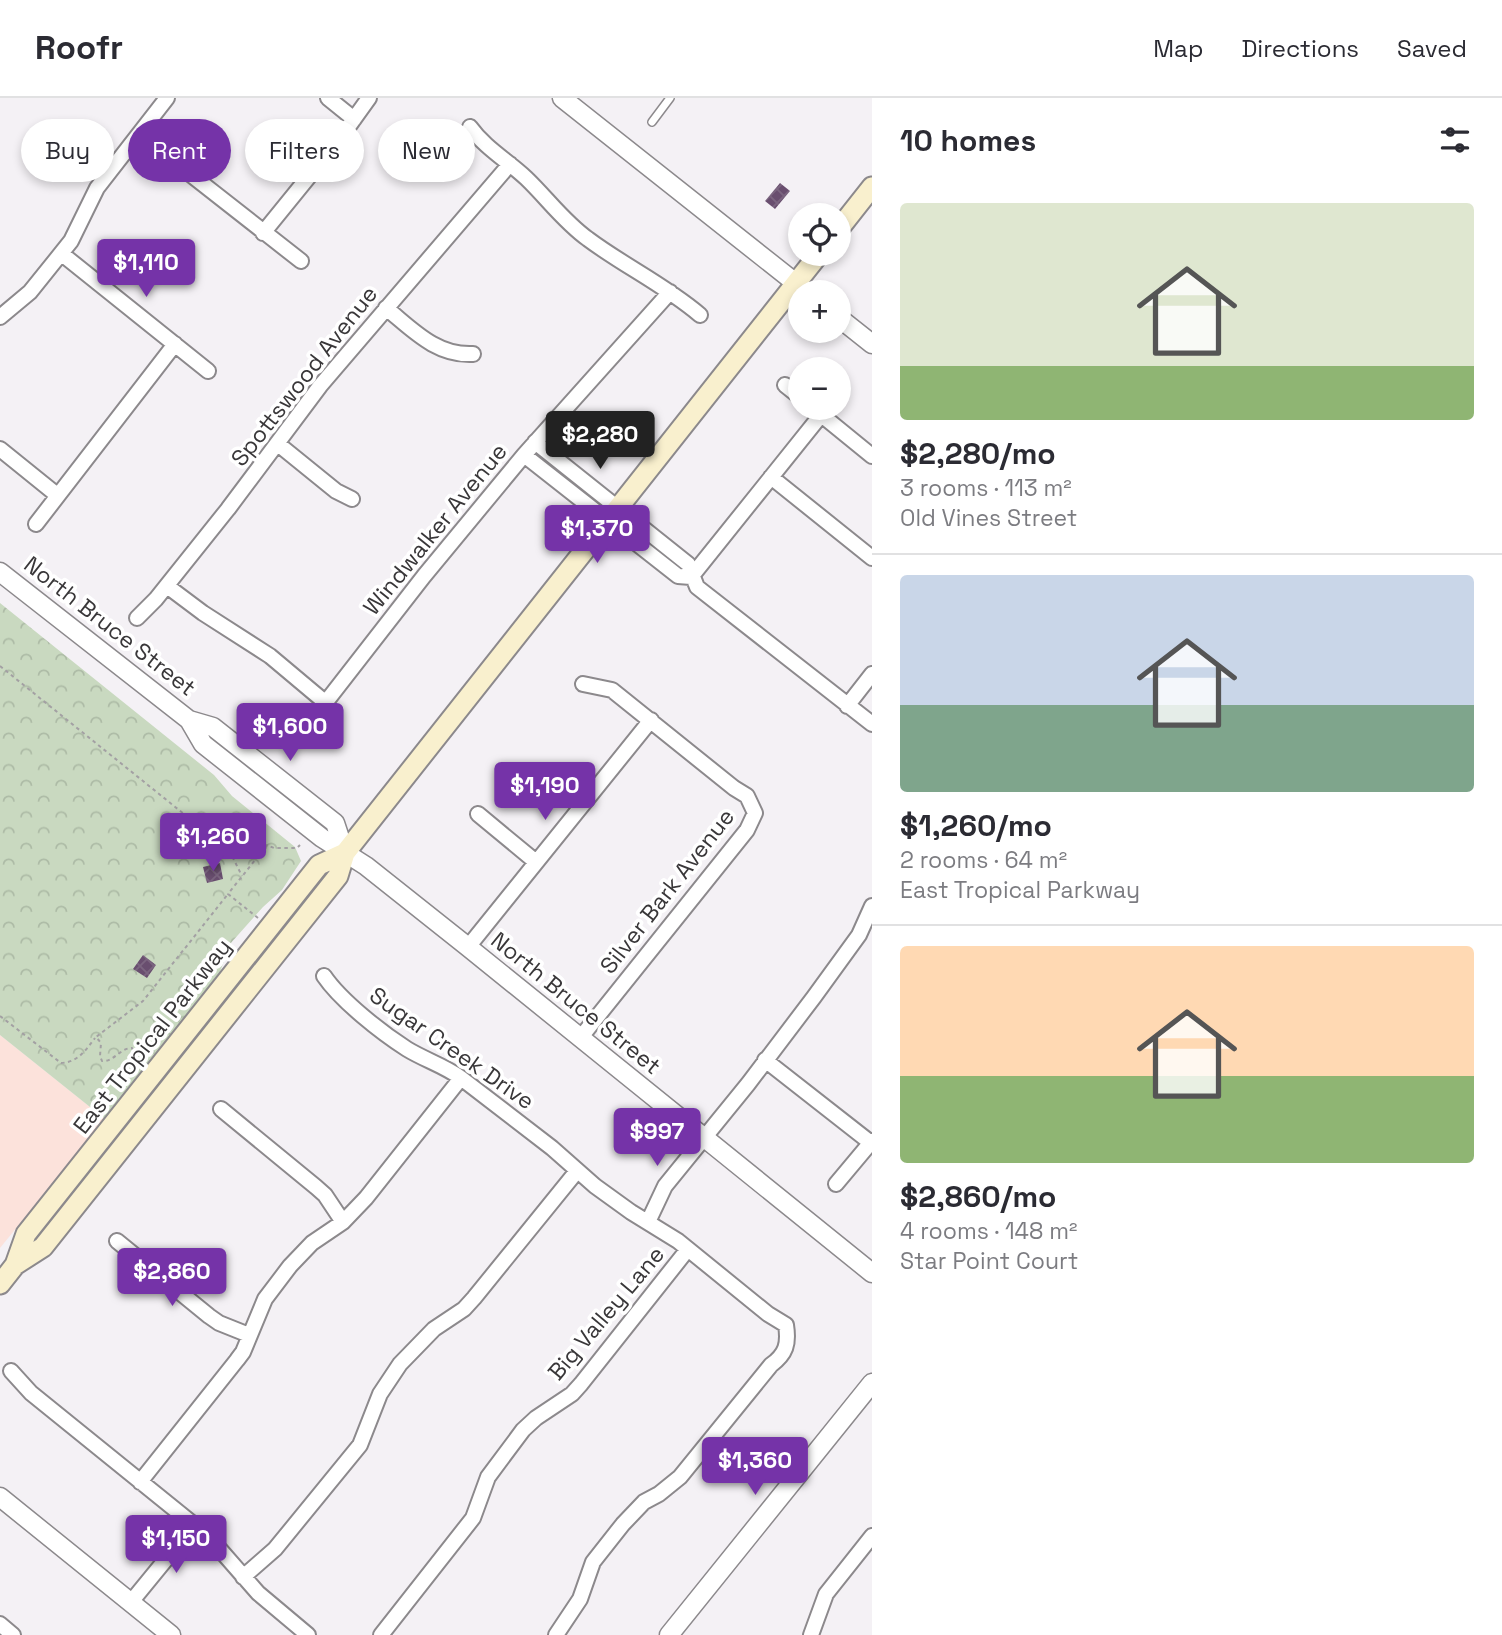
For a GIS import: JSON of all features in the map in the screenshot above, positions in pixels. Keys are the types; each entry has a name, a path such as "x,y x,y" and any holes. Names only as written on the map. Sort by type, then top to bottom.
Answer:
{"main road":[{"path":"851,214 872,187"},
{"name":"East Tropical Parkway","path":"15,1265 43,1247 338,876 345,853 612,513 788,303"},
{"name":"East Tropical Parkway","path":"0,1284 15,1265 26,1234 319,865 345,853"}],"street":[{"path":"151,119 167,98"},
{"path":"328,98 354,119 369,98"},
{"path":"562,98 791,280"},
{"path":"475,134 587,239 670,292 700,315"},
{"path":"0,317 30,292 62,254 77,233 97,188 128,148"},
{"name":"Spottswood Avenue","path":"137,618 167,586 320,386 509,164"},
{"path":"199,182 301,261"},
{"path":"263,233 304,182"},
{"path":"62,254 208,371"},
{"name":"Windwalker Avenue","path":"299,737 424,576 524,455 670,292"},
{"path":"386,307 434,347 461,355 473,354"},
{"path":"851,327 872,344"},
{"path":"36,524 175,344"},
{"path":"691,577 771,477 811,420"},
{"path":"828,420 872,456"},
{"path":"535,442 562,463 652,556 678,576 691,577"},
{"path":"278,444 335,491 352,499"},
{"path":"0,449 57,495"},
{"path":"524,455 551,475 663,543 688,564 697,587 872,724"},
{"path":"771,477 872,558"},
{"name":"North Bruce Street","path":"0,572 189,720 213,727 335,823 345,853 581,1037 872,1273"},
{"path":"167,586 203,613 262,650 326,703"},
{"path":"847,706 872,674"},
{"path":"468,947 651,720 612,690 583,684"},
{"name":"Silver Bark Avenue","path":"581,1037 747,830 755,813 747,796 734,789 651,720"},
{"path":"478,814 536,862"},
{"path":"648,1222 665,1186 848,951 872,906"},
{"name":"Sugar Creek Drive","path":"324,976 348,1003 407,1049 461,1078 552,1148 615,1202 688,1249 768,1314 786,1325 787,1346 784,1353 771,1365 680,1477 636,1510 593,1562 580,1599 556,1635"},
{"path":"765,1060 872,1142 836,1184"},
{"path":"140,1482 237,1360 265,1299 300,1254 344,1222 366,1198 461,1078"},
{"path":"220,1109 325,1195 344,1222"},
{"path":"243,1577 275,1549 360,1445 380,1394 400,1364 434,1329 474,1298 577,1171"},
{"path":"117,1241 209,1316 249,1335"},
{"name":"Big Valley Lane","path":"381,1635 473,1518 488,1477 523,1430 572,1394 688,1249"},
{"path":"10,1371 32,1393 209,1537 258,1593 307,1635"},
{"path":"669,1635 872,1383"},
{"path":"0,1497 171,1635"},
{"path":"131,1602 194,1525"},
{"path":"811,1635 826,1594 872,1536"},
{"path":"0,1624 13,1635"}],"lane":[{"path":"652,122 670,98"},
{"path":"551,475 562,463"},
{"path":"652,556 663,543"}],"path":[{"path":"0,666 220,843 230,854 242,876"},
{"path":"0,1016 61,1063 72,1062 80,1057 96,1037 143,1001 267,845 274,848 297,848 300,845"},
{"path":"228,894 270,927"},
{"path":"96,1037 101,1043 102,1061 132,1048 133,1066 137,1070"}],"shaded area":[{"path":"0,1035 105,1119 0,1248"}],"green space":[{"path":"0,603 214,775 232,796 295,847 301,861 282,890 230,944 220,972 105,1119 0,1035"}],"building":[{"path":"780,183 790,191 775,209 765,201"},
{"path":"247,833 248,853 235,854 234,840 227,839 227,835"},
{"path":"220,863 223,879 207,883 203,867"},
{"path":"143,955 156,965 147,978 133,969"}]}
